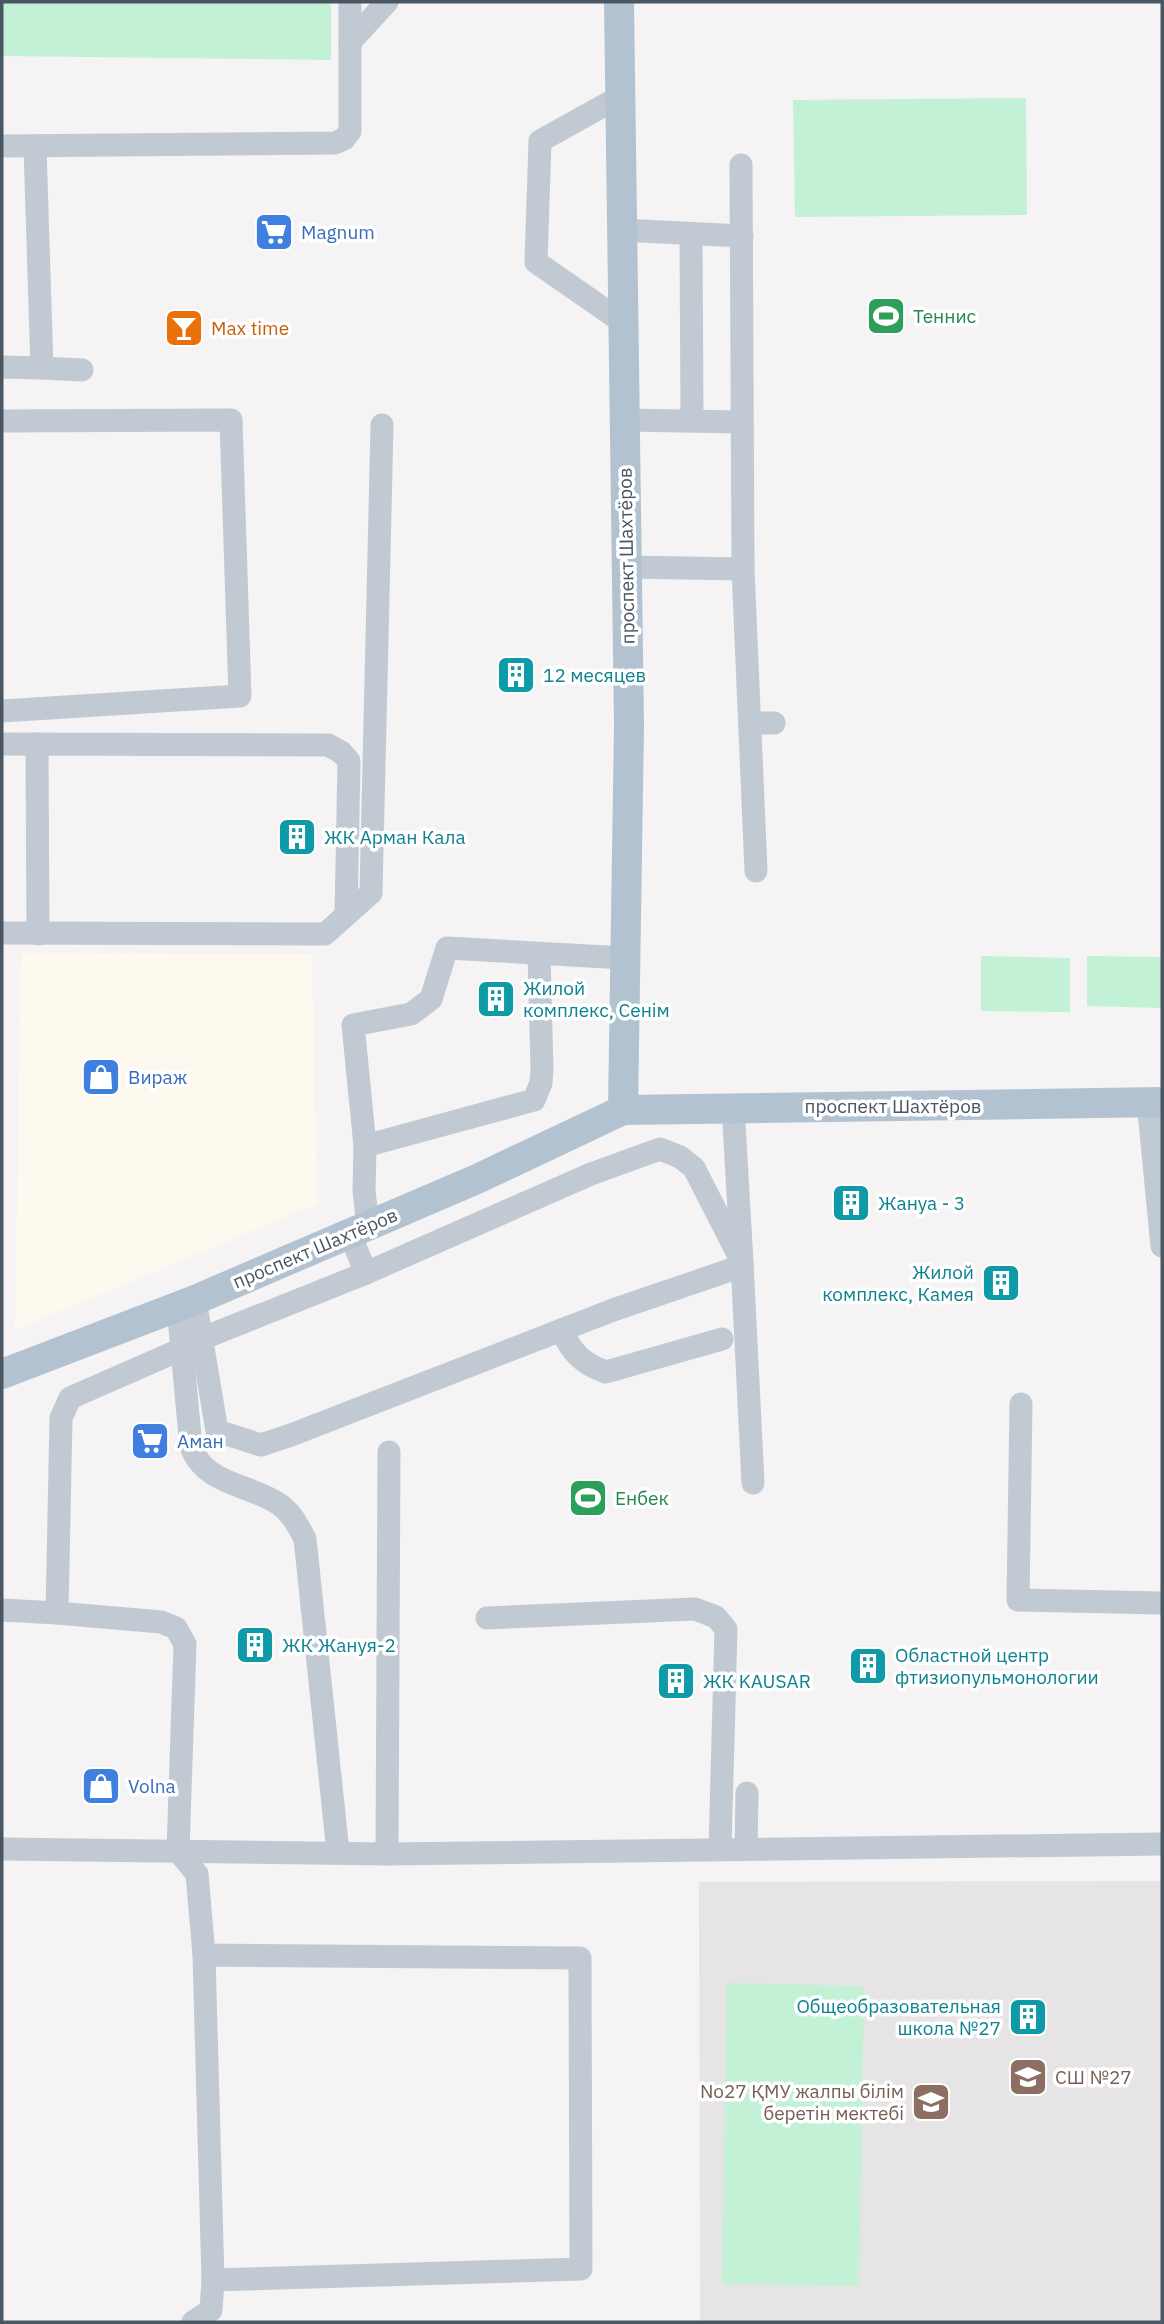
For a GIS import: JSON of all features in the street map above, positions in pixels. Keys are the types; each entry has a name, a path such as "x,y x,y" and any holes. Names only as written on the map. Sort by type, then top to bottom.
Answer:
{"main road":[{"name":"проспект Шахтёров","path":"619,2 621,321 629,724 623,1110"},
{"name":"проспект Шахтёров","path":"2,1374 186,1303 477,1179 623,1110 1155,1102"}],"street":[{"path":"2,146 335,142 344,139 350,131 349,2"},
{"path":"350,42 387,2"},
{"path":"621,96 540,141 536,262 621,321"},
{"path":"35,147 42,368"},
{"path":"741,165 743,569 756,871"},
{"path":"621,230 742,236"},
{"path":"691,234 692,419"},
{"path":"2,367 82,370"},
{"path":"624,419 741,422"},
{"path":"2,421 232,420 240,696 2,711"},
{"path":"2,933 325,934 371,892 382,425"},
{"path":"626,568 743,569"},
{"path":"750,723 774,723"},
{"path":"2,744 328,745 341,752 349,761 346,915"},
{"path":"37,744 38,934"},
{"path":"366,1273 358,1228 364,1192 365,1146 353,1026 411,1014 431,999 447,948 624,958"},
{"path":"365,1146 534,1100 541,1083 539,954"},
{"path":"1155,1102 1162,1246"},
{"path":"733,1107 752,1483"},
{"path":"58,1613 61,1418 70,1398 192,1343 366,1273 591,1174 660,1149 680,1157 694,1168 742,1262"},
{"path":"186,1303 192,1343 217,1431 261,1445 561,1330 733,1269 742,1262"},
{"path":"561,1330 572,1351 590,1367 606,1372 722,1339"},
{"path":"192,1343 191,1447 196,1460 209,1474 279,1504 295,1519 305,1539 338,1852"},
{"path":"1021,1404 1018,1600 1162,1603"},
{"path":"387,1854 389,1452"},
{"path":"487,1618 695,1609 716,1617 726,1629 720,1849"},
{"path":"2,1611 161,1622 176,1628 185,1644 178,1850 197,1874 204,1955 214,2280 211,2310 193,2322"},
{"path":"746,1849 747,1793"},
{"path":"2,1849 387,1854 1162,1844"},
{"path":"204,1955 580,1958 581,2269 214,2280"}],"shaded area":[{"path":"21,953 312,954 317,1204 15,1330"},
{"name":"No27 ҚМУ жалпы білім беретін мектебі","path":"1162,1881 1162,2322 700,2322 699,1882"}],"green space":[{"path":"2,2 331,2 331,60 2,56"},
{"path":"1026,98 1027,215 795,217 793,100"},
{"path":"981,956 1070,958 1070,1012 981,1011"},
{"path":"1087,956 1162,957 1162,1008 1087,1006"},
{"path":"727,1983 864,1986 859,2286 722,2284"}],"place":[{"name":"Magnum","path":"274,232"},
{"name":"Теннис","path":"886,316"},
{"name":"Max time","path":"184,328"},
{"name":"12 месяцев","path":"516,675"},
{"name":"ЖК Арман Кала","path":"297,837"},
{"name":"Жилой комплекс, Сенiм","path":"496,999"},
{"name":"Вираж","path":"101,1077"},
{"name":"Жануа - 3","path":"851,1203"},
{"name":"Жилой комплекс, Камея","path":"1001,1283"},
{"name":"Аман","path":"150,1441"},
{"name":"Енбек","path":"588,1498"},
{"name":"ЖК Жануя-2","path":"255,1645"},
{"name":"Областной центр фтизиопульмонологии","path":"868,1666"},
{"name":"ЖК KAUSAR","path":"676,1681"},
{"name":"Volna","path":"101,1786"},
{"name":"Общеобразовательная школа №27","path":"1028,2017"},
{"name":"СШ №27","path":"1028,2077"},
{"name":"No27 ҚМУ жалпы білім беретін мектебі","path":"931,2102"}]}
